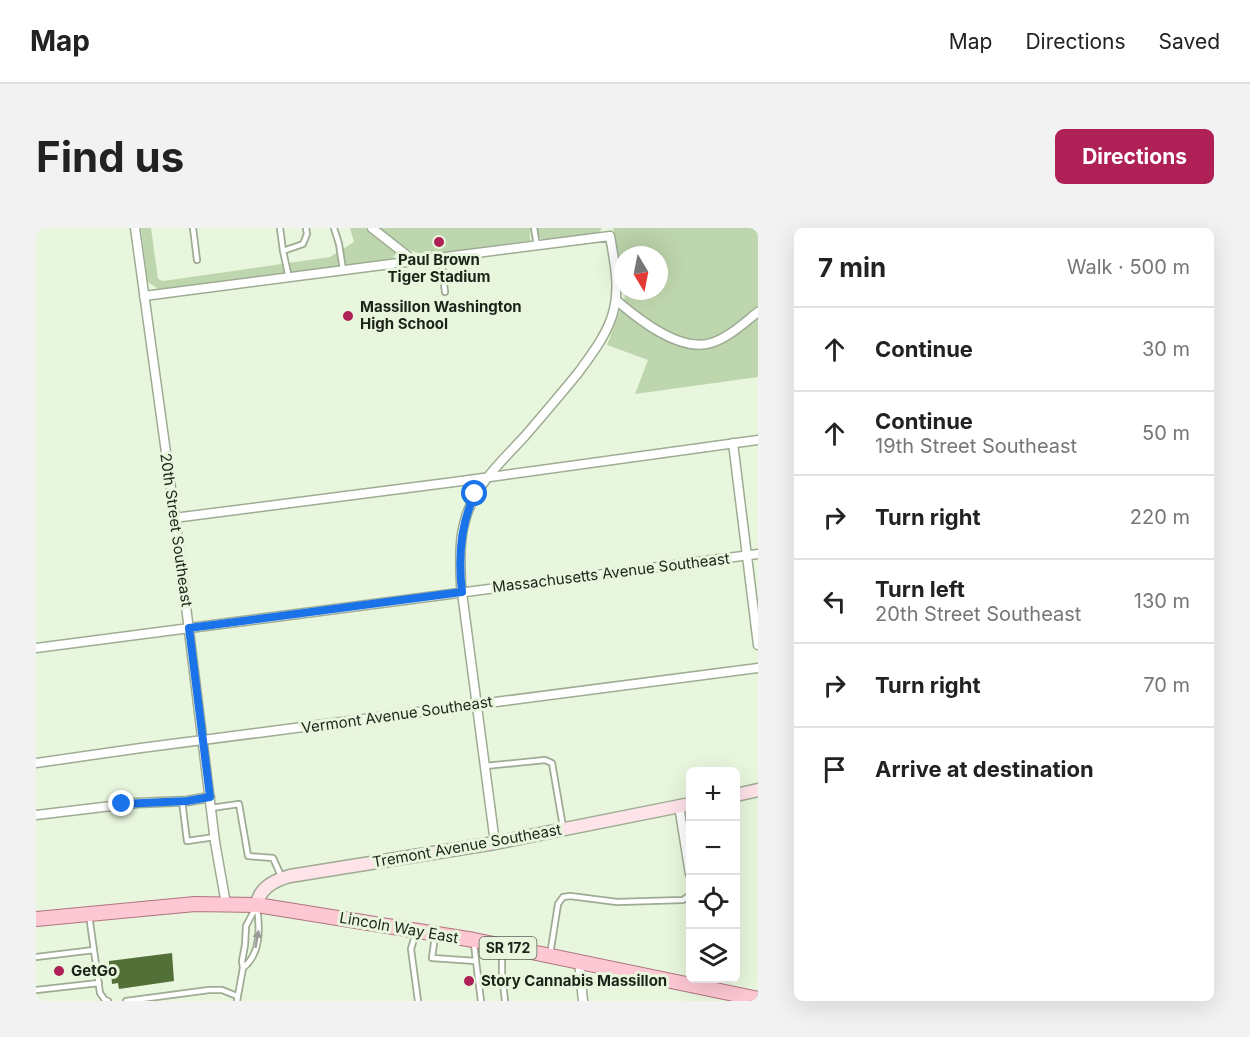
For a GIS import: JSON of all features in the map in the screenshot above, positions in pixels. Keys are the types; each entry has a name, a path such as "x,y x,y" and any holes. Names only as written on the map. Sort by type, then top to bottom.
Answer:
{"main road":[{"name":"Lincoln Way East","path":"36,919 195,904 257,904 474,940 758,999"}],"street":[{"name":"20th Street Southeast","path":"135,228 211,808 226,904"},
{"path":"372,228 414,261"},
{"path":"144,296 537,246 609,232 614,264"},
{"path":"495,843 460,566 462,535 475,494 582,368 610,321 616,300 636,317 663,333 692,345 709,344 718,340 758,312"},
{"path":"174,518 758,440"},
{"path":"733,444 758,645"},
{"name":"Massachusetts Avenue Southeast","path":"36,648 758,554"},
{"name":"Vermont Avenue Southeast","path":"36,763 758,668"},
{"path":"740,794 758,790"},
{"path":"36,815 122,804 210,797"},
{"path":"685,805 686,821"},
{"name":"Tremont Avenue Southeast","path":"257,904 263,891 272,883 302,873 495,843 685,805"},
{"path":"579,962 583,1001"}],"lane":[{"path":"193,228 197,260"},
{"path":"280,228 289,278"},
{"path":"283,251 303,244 307,234 306,228"},
{"path":"334,228 343,270"},
{"path":"534,228 537,246"},
{"path":"441,258 445,292"},
{"path":"485,766 545,760 552,763 563,829"},
{"path":"182,801 187,841 215,837"},
{"path":"211,808 239,804 248,856 273,858 282,878"},
{"path":"550,956 558,904 563,897 617,902 683,900 686,898"},
{"path":"243,968 249,963 255,950 260,927 257,904"},
{"path":"126,1001 209,990 222,990 237,998 243,968 246,926 257,904"},
{"path":"88,914 100,993 108,1001"},
{"path":"417,930 411,948 418,1001"},
{"path":"436,933 432,958 476,961"},
{"path":"474,940 481,1001"},
{"path":"502,946 505,1001"},
{"path":"36,957 94,950"},
{"path":"36,990 99,983"}],"green space":[{"path":"141,228 151,228 158,279 163,281 330,257 354,242 350,228 365,228 397,252 393,258 388,260 159,289 149,283 147,278"},
{"name":"Paul Brown Tiger Stadium","path":"377,228 530,228 530,241 425,255 409,250"},
{"path":"537,228 602,228 599,233 542,240"},
{"path":"613,228 758,228 758,377 635,394 648,360 607,345 624,300 668,300 668,246 616,246"}],"building":[{"path":"172,953 174,981 119,989 118,983 112,984 109,961"}],"place":[{"name":"Paul Brown Tiger Stadium","path":"439,242"},
{"name":"Massillon Washington High School","path":"348,316"},
{"name":"GetGo","path":"59,971"},
{"name":"Story Cannabis Massillon","path":"469,981"}],"route":[{"path":"122,804 162,803 210,797 189,628 462,592 460,566 462,535 475,494"}]}
